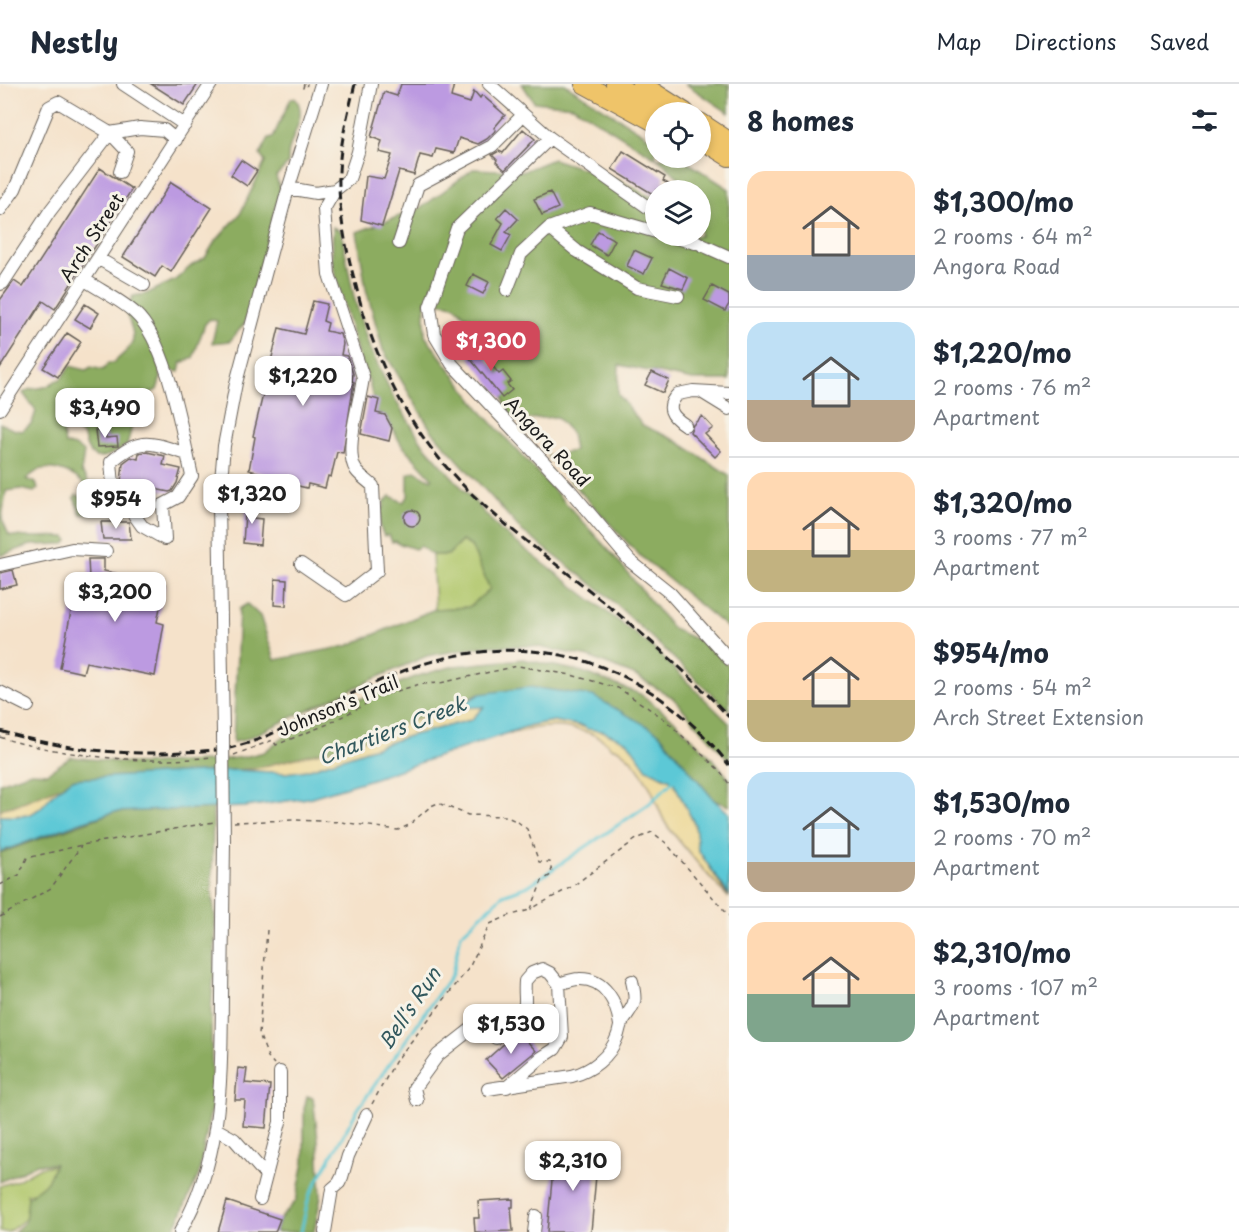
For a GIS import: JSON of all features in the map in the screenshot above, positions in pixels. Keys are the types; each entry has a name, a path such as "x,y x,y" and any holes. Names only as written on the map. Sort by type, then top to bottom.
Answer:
{"highway":[{"path":"584,84 645,117"},
{"path":"615,84 645,103"},
{"path":"641,84 669,102"},
{"path":"648,84 672,102"},
{"path":"711,129 729,141"},
{"path":"711,146 729,157"},
{"path":"711,153 729,163"}],"street":[{"path":"123,84 185,125"},
{"name":"Arch Street","path":"0,409 211,84"},
{"path":"180,1232 204,1177 216,1129 221,1090 224,842 219,504 224,446 236,383 288,188 321,84"},
{"path":"301,564 346,595 376,571 373,486 354,468 351,441 363,377 329,274 324,209 335,190 349,179 358,152 371,84"},
{"path":"489,84 549,138 645,205"},
{"path":"0,210 15,189 49,107 58,102 110,133 127,151 120,172"},
{"path":"399,243 418,185 492,146 523,115"},
{"path":"0,284 3,283 50,211 110,133 140,128 164,130 176,140"},
{"name":"Angora Road","path":"549,138 458,228 430,307 434,334 452,364 569,489 630,561 670,593 729,658"},
{"path":"288,188 316,193 335,190"},
{"path":"507,290 521,254 549,228 590,213 645,229"},
{"path":"549,228 577,250 637,288 678,296"},
{"path":"704,246 729,257"},
{"path":"99,259 144,285"},
{"path":"85,280 135,313 145,325 170,380 187,454 192,476 178,497 163,505 165,539 142,526 113,485 111,462 127,448 142,444 155,444 187,454"},
{"path":"685,425 676,420 670,412 670,405 678,393 693,391 729,393"},
{"path":"702,392 729,408"},
{"path":"0,565 72,549 106,551"},
{"path":"0,692 28,706"},
{"path":"507,1087 555,1049 562,1037 559,984 550,973 542,969 525,981 526,1004 520,1017 508,1025"},
{"path":"488,1089 586,1072 595,1066 617,1040 620,1025 613,999 595,982 579,979 559,984"},
{"path":"620,1025 633,1009 636,997 632,981"},
{"path":"417,1100 414,1088 438,1055 458,1038 479,1023 496,1038"},
{"path":"260,1199 280,1122 280,1072"},
{"path":"325,1232 332,1189 342,1178 348,1156 367,1115"},
{"path":"216,1129 234,1139 266,1175"},
{"path":"534,1232 536,1216"}],"path":[{"name":"Johnson's Trail","path":"235,754 273,740 276,745 328,724 381,696 420,684 440,683 518,666 571,675 618,688 663,718 720,771 729,784"},
{"path":"0,737 18,744 81,755 135,761 212,757"},
{"path":"228,822 296,820 398,830 409,825 431,806 438,804 468,815 504,816 527,829 539,862 550,862 552,868 552,874 542,881 531,909"},
{"path":"0,885 19,875 27,858 82,845 206,822 217,822"},
{"path":"367,1115 391,1068 469,968 490,924 531,909 573,886 635,840 652,832 666,843 729,916"},
{"path":"0,916 51,888 82,845"},
{"path":"267,930 259,1034 268,1057 280,1072"}],"green space":[{"path":"522,84 565,84 645,135 645,151 573,106 534,102"},
{"path":"686,84 729,84 729,113"},
{"path":"291,98 295,98 299,104 300,117 289,150 288,164 276,176 280,190 245,323 230,341 212,343 217,321 210,319 205,324 193,358 181,363 179,372 172,371 159,363 161,377 157,390 148,394 148,413 132,426 127,445 107,456 95,457 87,447 84,437 69,425 63,433 65,444 75,446 84,452 81,472 89,483 102,484 109,488 114,499 99,511 81,514 74,498 76,495 80,496 82,500 87,494 81,481 57,470 39,470 26,479 36,483 38,488 34,492 21,489 6,491 2,519 9,535 66,537 68,541 65,544 31,545 0,556 0,423 22,431 32,423 36,411 23,393 48,386 61,379 70,366 86,370 91,367 103,370 108,363 113,363 131,346 133,336 126,312 133,296 146,294 175,280 192,265 205,258 214,243 240,214 265,162 260,155 269,138 273,137"},
{"path":"553,159 621,181 645,194 645,246 711,246 711,180 680,180 668,168 696,168 729,189 729,380 693,380 619,365 618,394 642,425 675,440 729,475 729,629 638,554 547,456 574,451 571,433 557,417 515,420 505,406 492,342 454,305 425,300 425,336 483,413 614,556 673,629 711,646 729,667 729,710 604,593 522,531 431,430 383,350 366,289 357,232 421,208 473,169 524,171"},
{"path":"333,227 341,231 354,297 369,347 394,398 423,444 500,530 651,646 729,723 729,760 672,697 634,675 589,657 534,646 485,646 427,656 244,740 233,742 239,609 247,604 260,616 275,660 347,646 435,609 469,607 490,589 471,546 462,541 448,555 432,555 420,546 415,549 396,541 392,542 389,535 384,536 380,527 381,509 384,508 384,503 390,496 403,502 408,497 408,474 415,471 431,480 432,478 401,444 385,415 376,413 369,381 359,358 332,262"},
{"path":"462,541 471,546 490,589 469,607 435,609 432,555 448,555"},
{"path":"523,659 583,672 640,694 674,720 715,761 729,779 729,806 714,800 659,733 480,694 352,744 253,769 73,779 54,790 0,811 0,783 31,772 47,773 71,757 139,764 244,757 264,752 282,738 337,710 418,676 454,666"},
{"path":"213,808 212,891 215,918 215,962 211,1011 212,1103 199,1174 173,1232 14,1232 25,1222 28,1197 47,1182 55,1164 37,1164 0,1182 0,853 114,812"},
{"path":"307,1096 313,1098 321,1196 314,1232 275,1232 280,1219 296,1201 304,1162 304,1109"},
{"path":"59,1165 48,1191 27,1194 32,1214 8,1232 0,1232 0,1186 18,1180 40,1167"}],"sand":[{"path":"480,694 458,708 485,706 471,720 409,736 307,770 286,773 235,770 253,769 352,744"},
{"path":"554,721 603,731 629,742 647,769 673,781 695,825 699,850 729,898 668,827 651,789 629,757 610,747 599,737 571,728 540,727 508,733 531,725"},
{"path":"63,786 43,806 31,814 11,818 0,816 3,808"}],"water":[{"path":"530,687 593,696 658,732 714,800 729,813 729,895 698,850 695,825 673,781 647,769 628,742 603,731 554,721 531,725 375,778 308,798 245,807 114,812 0,852 0,816 25,816 35,812 72,779 235,770 286,773 307,770 409,736 471,720 484,707 456,708 480,694"}],"building":[{"path":"151,84 198,84 184,105"},
{"path":"401,84 454,84 451,97 470,103 474,91 480,98 482,95 505,115 494,128 496,130 478,144 459,138 454,153 436,149 433,158 420,155 414,175 399,171 382,226 361,220 366,176 384,179 392,155 379,152 382,141 371,137 384,92 397,96"},
{"path":"523,129 535,139 505,170 492,155 499,151 503,153"},
{"path":"623,151 645,165 645,168 650,168 665,177 664,180 645,180 645,189 612,169"},
{"path":"241,160 257,171 247,186 231,175"},
{"path":"100,168 132,189 55,309 43,301 0,368 0,300 14,281 23,287"},
{"path":"171,182 212,208 171,272 162,266 155,277 123,257"},
{"path":"550,192 558,208 542,215 534,199"},
{"path":"506,208 518,219 506,232 511,235 502,251 491,245 503,223 497,218"},
{"path":"598,231 615,240 607,255 590,245"},
{"path":"634,250 652,258 644,274 627,266"},
{"path":"669,268 688,278 683,289 662,283"},
{"path":"473,274 489,282 483,294 467,286"},
{"path":"712,286 729,295 729,304 725,311 704,300"},
{"path":"313,301 327,304 323,321 328,323 326,331 340,334 343,344 341,355 347,356 353,374 352,381 354,382 343,453 337,452 331,477 328,476 325,488 308,484 307,488 290,484 291,480 276,477 275,499 264,498 265,474 249,470 255,437 253,436 279,328 304,334"},
{"path":"85,304 99,313 90,328 75,319"},
{"path":"67,333 81,342 58,377 43,368"},
{"path":"483,346 490,355 486,358 499,374 503,371 511,381 507,384 512,390 502,398 469,357"},
{"path":"652,372 669,380 663,393 645,385"},
{"path":"368,397 379,400 376,413 385,415 392,428 389,441 361,434"},
{"path":"702,416 713,428 705,434 721,451 715,457 690,432"},
{"path":"105,429 106,438 117,437 118,446 97,447 95,430"},
{"path":"147,452 165,456 163,465 181,469 172,491 121,482 123,463 131,457 138,459 139,453"},
{"path":"246,498 254,498 253,518 262,519 260,545 243,543"},
{"path":"409,510 415,510 420,518 418,524 409,526 404,521 404,515"},
{"path":"101,522 129,522 131,539 103,539"},
{"path":"88,559 104,559 104,571 165,584 157,622 164,624 155,676 86,662 83,673 60,668 74,596 84,598 84,578 89,578"},
{"path":"13,570 17,585 0,589 0,573"},
{"path":"275,579 287,580 286,606 274,605"},
{"path":"518,1031 536,1051 503,1078 486,1060"},
{"path":"238,1068 247,1069 245,1083 270,1085 266,1128 243,1126 245,1100 235,1100"},
{"path":"555,1149 598,1153 591,1232 547,1232"},
{"path":"513,1199 513,1207 511,1207 513,1231 475,1232 474,1218 479,1218 478,1201"},
{"path":"227,1201 280,1219 275,1232 218,1232"}],"waterway":[{"name":"Bell's Run","path":"301,1232 309,1196 358,1109 452,974 461,934 503,895 528,886 649,804 673,781"}],"railway":[{"path":"355,84 340,162 339,187 343,230 362,309 378,354 410,418 438,457 488,509 641,633 695,682 729,717"},
{"path":"0,731 68,747 114,752 160,753 224,749 245,744 285,728 398,673 446,658 492,651 537,651 580,660 622,675 660,698 696,728 729,765"}],"water label":[{"name":"Chartiers Creek","path":"392,730"}]}
